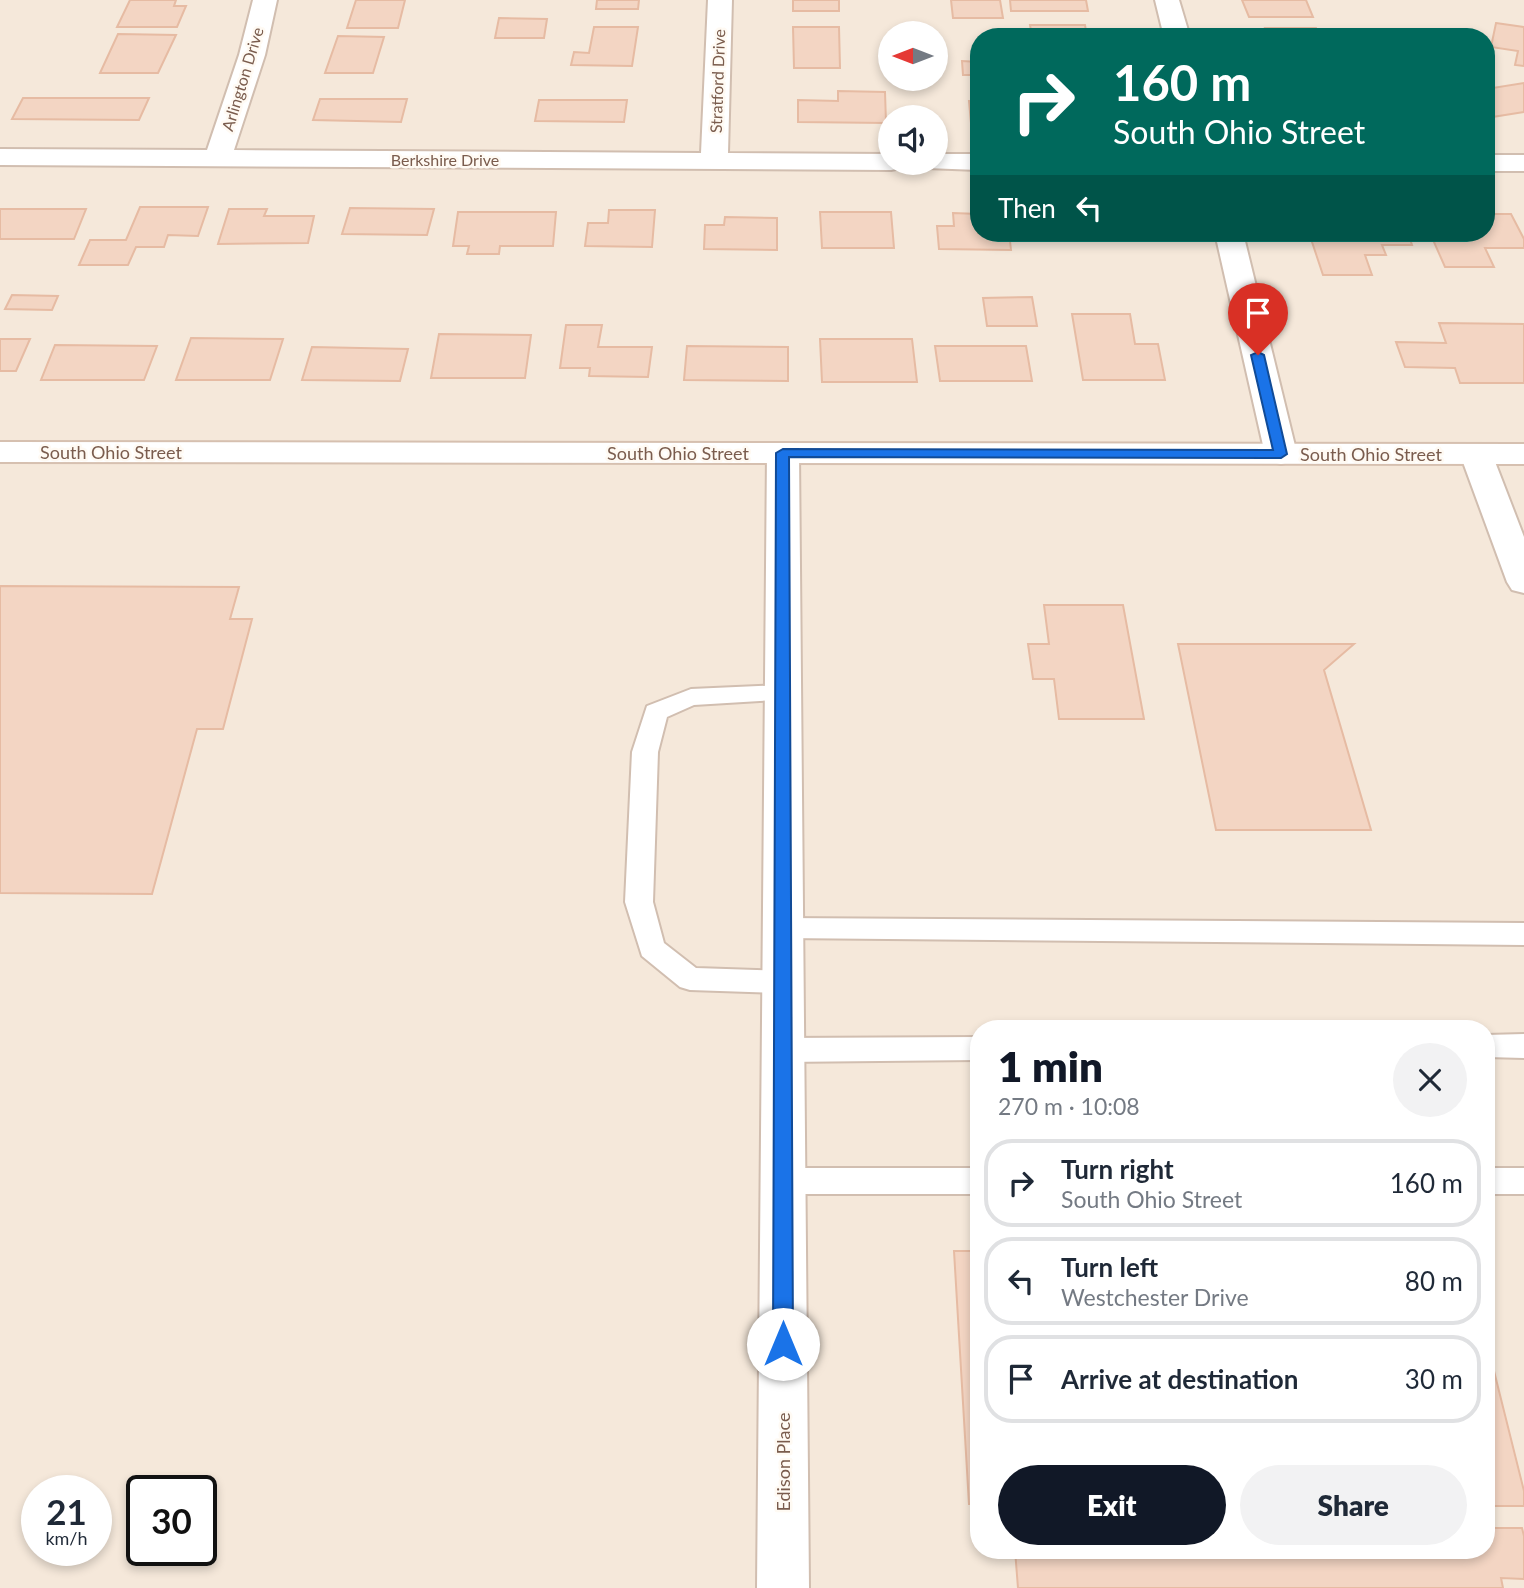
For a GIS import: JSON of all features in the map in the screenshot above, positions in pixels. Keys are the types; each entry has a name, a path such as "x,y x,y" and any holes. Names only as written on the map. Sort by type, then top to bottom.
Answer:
{"street":[{"name":"Arlington Drive","path":"218,158 251,55 265,0"},
{"name":"Stratford Drive","path":"714,161 720,0"},
{"path":"1167,0 1175,28"},
{"name":"Berkshire Drive","path":"0,158 878,162"},
{"path":"948,162 970,162"},
{"path":"1495,163 1524,163"},
{"path":"1231,242 1281,454"},
{"name":"South Ohio Street","path":"0,452 1524,454"},
{"name":"Edison Place","path":"783,453 783,1588"},
{"path":"1476,454 1524,582"}],"lane":[{"path":"783,693 691,697 656,712 645,752 639,902 652,948 690,979 783,982"},
{"path":"782,928 1524,934"},
{"path":"1495,1046 1524,1046"},
{"path":"783,1050 970,1049"},
{"path":"783,1181 970,1181"},
{"path":"1495,1181 1524,1181"}],"shaded area":[{"path":"0,0 1524,0 1524,1588 0,1588"}],"building":[{"path":"130,0 176,0 174,6 186,6 177,27 117,27"},
{"path":"356,0 405,0 398,28 347,28"},
{"path":"597,0 639,0 638,9 596,9"},
{"path":"793,0 839,0 839,11 793,11"},
{"path":"951,0 1000,0 1003,18 953,18"},
{"path":"1010,0 1086,0 1088,11 1011,11"},
{"path":"1242,0 1306,0 1313,17 1249,17"},
{"path":"499,18 547,19 544,38 495,38"},
{"path":"1496,23 1524,27 1524,66 1515,65 1518,51 1495,48"},
{"path":"1030,25 1085,25 1086,28 1030,28"},
{"path":"594,27 638,27 632,66 571,65 574,52 589,53"},
{"path":"793,27 839,27 840,68 794,68"},
{"path":"118,34 176,35 158,73 100,73"},
{"path":"338,36 384,37 373,73 325,73"},
{"path":"962,61 970,62 970,75 963,75"},
{"path":"1524,83 1524,112 1495,117 1495,88"},
{"path":"838,91 885,92 885,105 878,105 878,123 798,122 798,100 838,101"},
{"path":"23,98 149,98 139,120 12,119"},
{"path":"320,99 407,99 401,122 313,120"},
{"path":"539,100 627,100 624,122 535,121"},
{"path":"140,207 208,207 198,236 168,235 164,247 136,247 128,265 79,265 90,240 126,240"},
{"path":"350,208 434,209 427,235 342,234"},
{"path":"0,209 86,209 74,239 0,239"},
{"path":"229,209 267,209 264,216 314,216 308,243 218,244"},
{"path":"609,210 655,210 652,247 585,246 588,223 608,223"},
{"path":"458,212 556,212 553,246 500,246 499,254 467,254 469,246 453,246"},
{"path":"820,212 891,212 894,248 822,248"},
{"path":"953,213 970,214 970,242 1010,242 1011,250 939,249 937,226 954,226"},
{"path":"1495,214 1511,214 1524,239 1524,248 1485,248 1494,267 1445,267 1434,242 1495,242"},
{"path":"725,217 777,218 777,250 704,249 705,225 724,225"},
{"path":"1312,242 1411,242 1412,245 1382,245 1386,255 1365,255 1372,275 1323,275"},
{"path":"12,295 58,296 52,310 5,309"},
{"path":"1032,297 1037,326 987,326 983,298"},
{"path":"1072,314 1130,314 1135,344 1158,344 1165,380 1083,380"},
{"path":"1439,323 1524,324 1524,383 1460,383 1455,368 1405,367 1396,342 1446,343"},
{"path":"566,325 602,325 598,347 652,347 648,377 589,376 590,368 560,368"},
{"path":"439,334 531,335 525,378 431,378"},
{"path":"191,338 283,339 270,380 176,380"},
{"path":"0,339 30,339 16,371 0,371"},
{"path":"820,339 912,339 917,382 822,382"},
{"path":"55,345 157,346 144,380 41,380"},
{"path":"687,346 788,347 788,381 684,380"},
{"path":"935,346 1026,346 1032,381 940,381"},
{"path":"312,347 408,349 400,381 302,380"},
{"path":"0,586 239,587 230,619 252,619 223,729 197,729 152,894 0,893"},
{"path":"1044,605 1123,605 1144,719 1059,719 1054,679 1033,679 1028,644 1049,644"},
{"path":"1178,644 1354,644 1324,670 1371,830 1216,830"},
{"path":"954,1251 970,1251 969,1504"},
{"path":"1495,1375 1524,1491 1524,1506 1495,1506"},
{"path":"1495,1528 1522,1528 1524,1536 1524,1579 1501,1578 1503,1588 1018,1588 1016,1559 1495,1559"}],"route":[{"path":"783,1344 783,453 1281,454 1258,355"}]}
